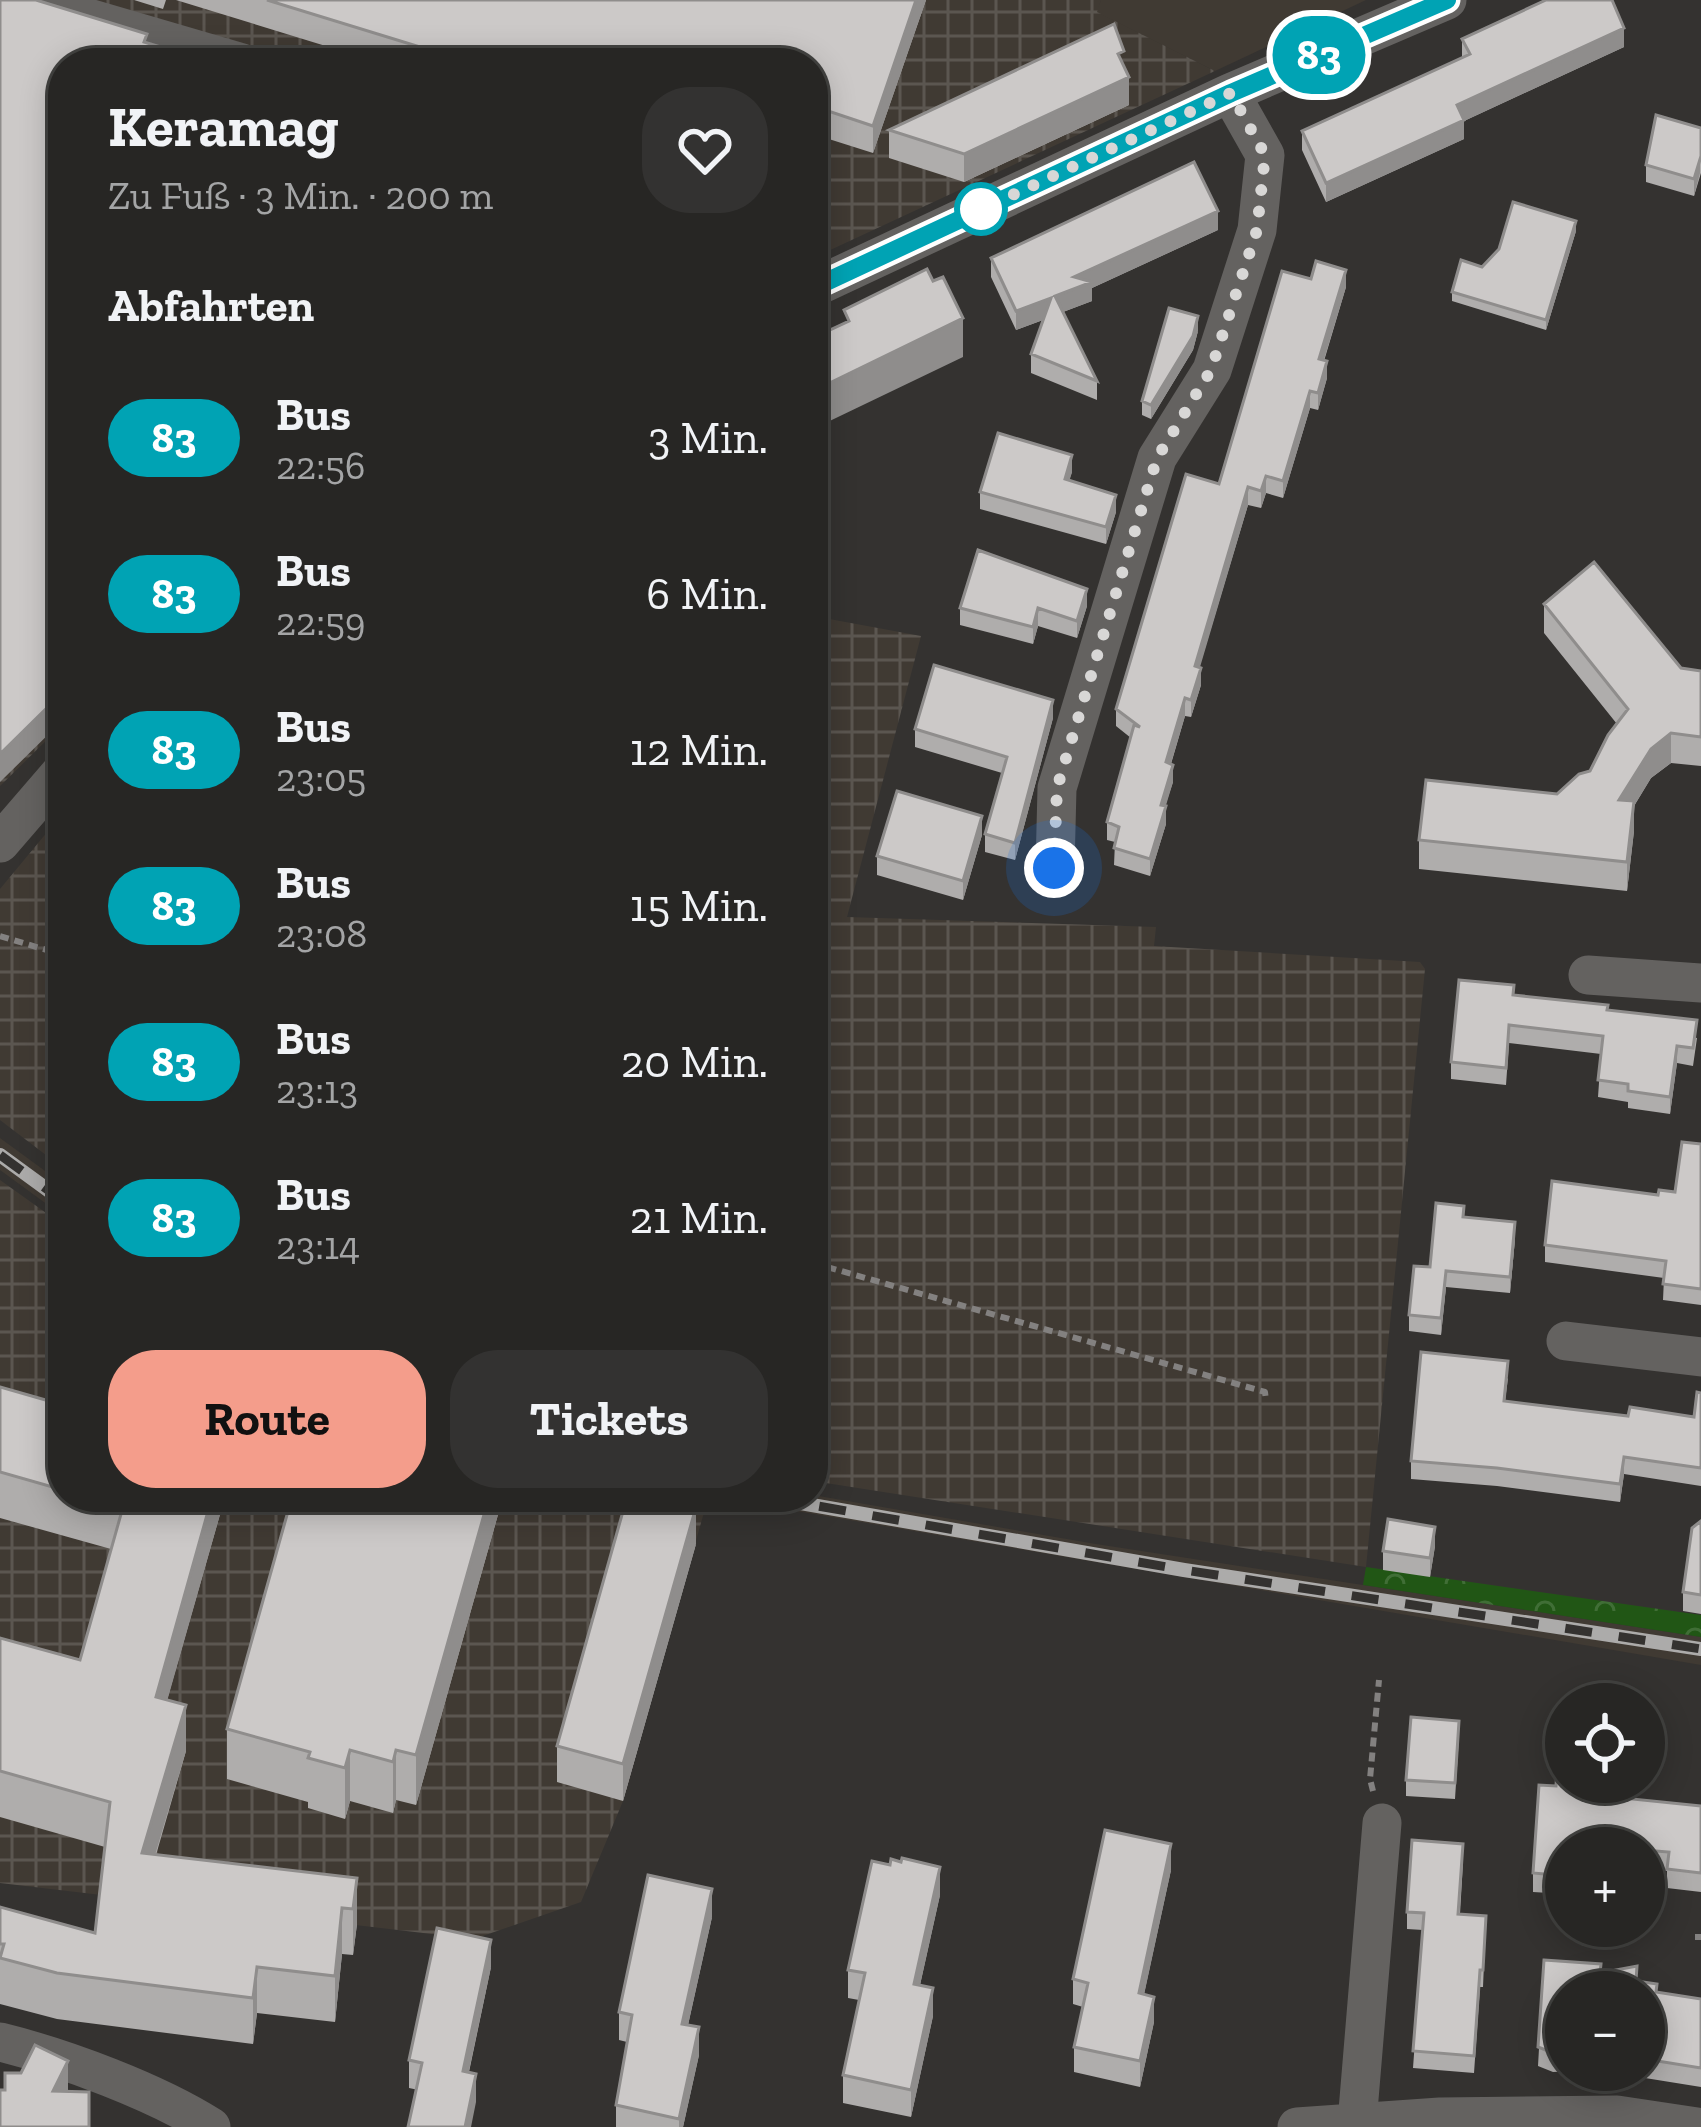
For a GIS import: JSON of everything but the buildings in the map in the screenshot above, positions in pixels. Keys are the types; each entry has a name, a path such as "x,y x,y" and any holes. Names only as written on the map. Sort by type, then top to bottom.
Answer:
{"street":[{"path":"27,0 191,48"},
{"path":"828,278 1231,93 1447,0"},
{"path":"1054,868 1057,788 1157,458 1211,370 1257,230 1265,155 1231,93"},
{"path":"0,843 48,787"},
{"path":"1588,975 1701,983"},
{"path":"1566,1342 1701,1357"},
{"path":"1357,2123 1382,1823"},
{"path":"0,2042 161,2100 212,2127"},
{"path":"1297,2127 1617,2115 1697,2127"}],"path":[{"path":"0,936 48,951"},
{"path":"828,1267 1172,1370 1265,1392 1266,1401"},
{"path":"883,1294 886,1284"},
{"path":"1378,1680 1370,1779 1382,1823"}],"shaded area":[{"path":"0,0 1101,0 1097,12 1215,71 828,251 828,48 48,48 48,739 0,786"},
{"path":"1101,0 1366,0 1215,71 1096,12"},
{"path":"828,619 921,636 847,917 1156,927 1154,946 1420,962 1425,969 1366,1567 828,1483"},
{"path":"48,831 48,1157 0,1120 0,889"},
{"path":"0,1138 48,1173 48,1205 0,1170"},
{"path":"0,1180 48,1214 48,1512 704,1512 623,1801 581,1902 474,1939 0,1883"},
{"path":"828,1498 1701,1637 1701,1665 802,1512 828,1512"}],"green space":[{"path":"1366,1567 1701,1615 1701,1637 1363,1585"}],"railway":[{"path":"0,1155 48,1190"},
{"path":"828,1508 1184,1570 1701,1649"}],"bus line":[{"name":"83","path":"828,281 1231,93 1447,0"}],"route":[{"path":"981,209 978,211 1231,93 1265,155 1257,230 1211,370 1157,458 1057,788 1054,868"}]}
